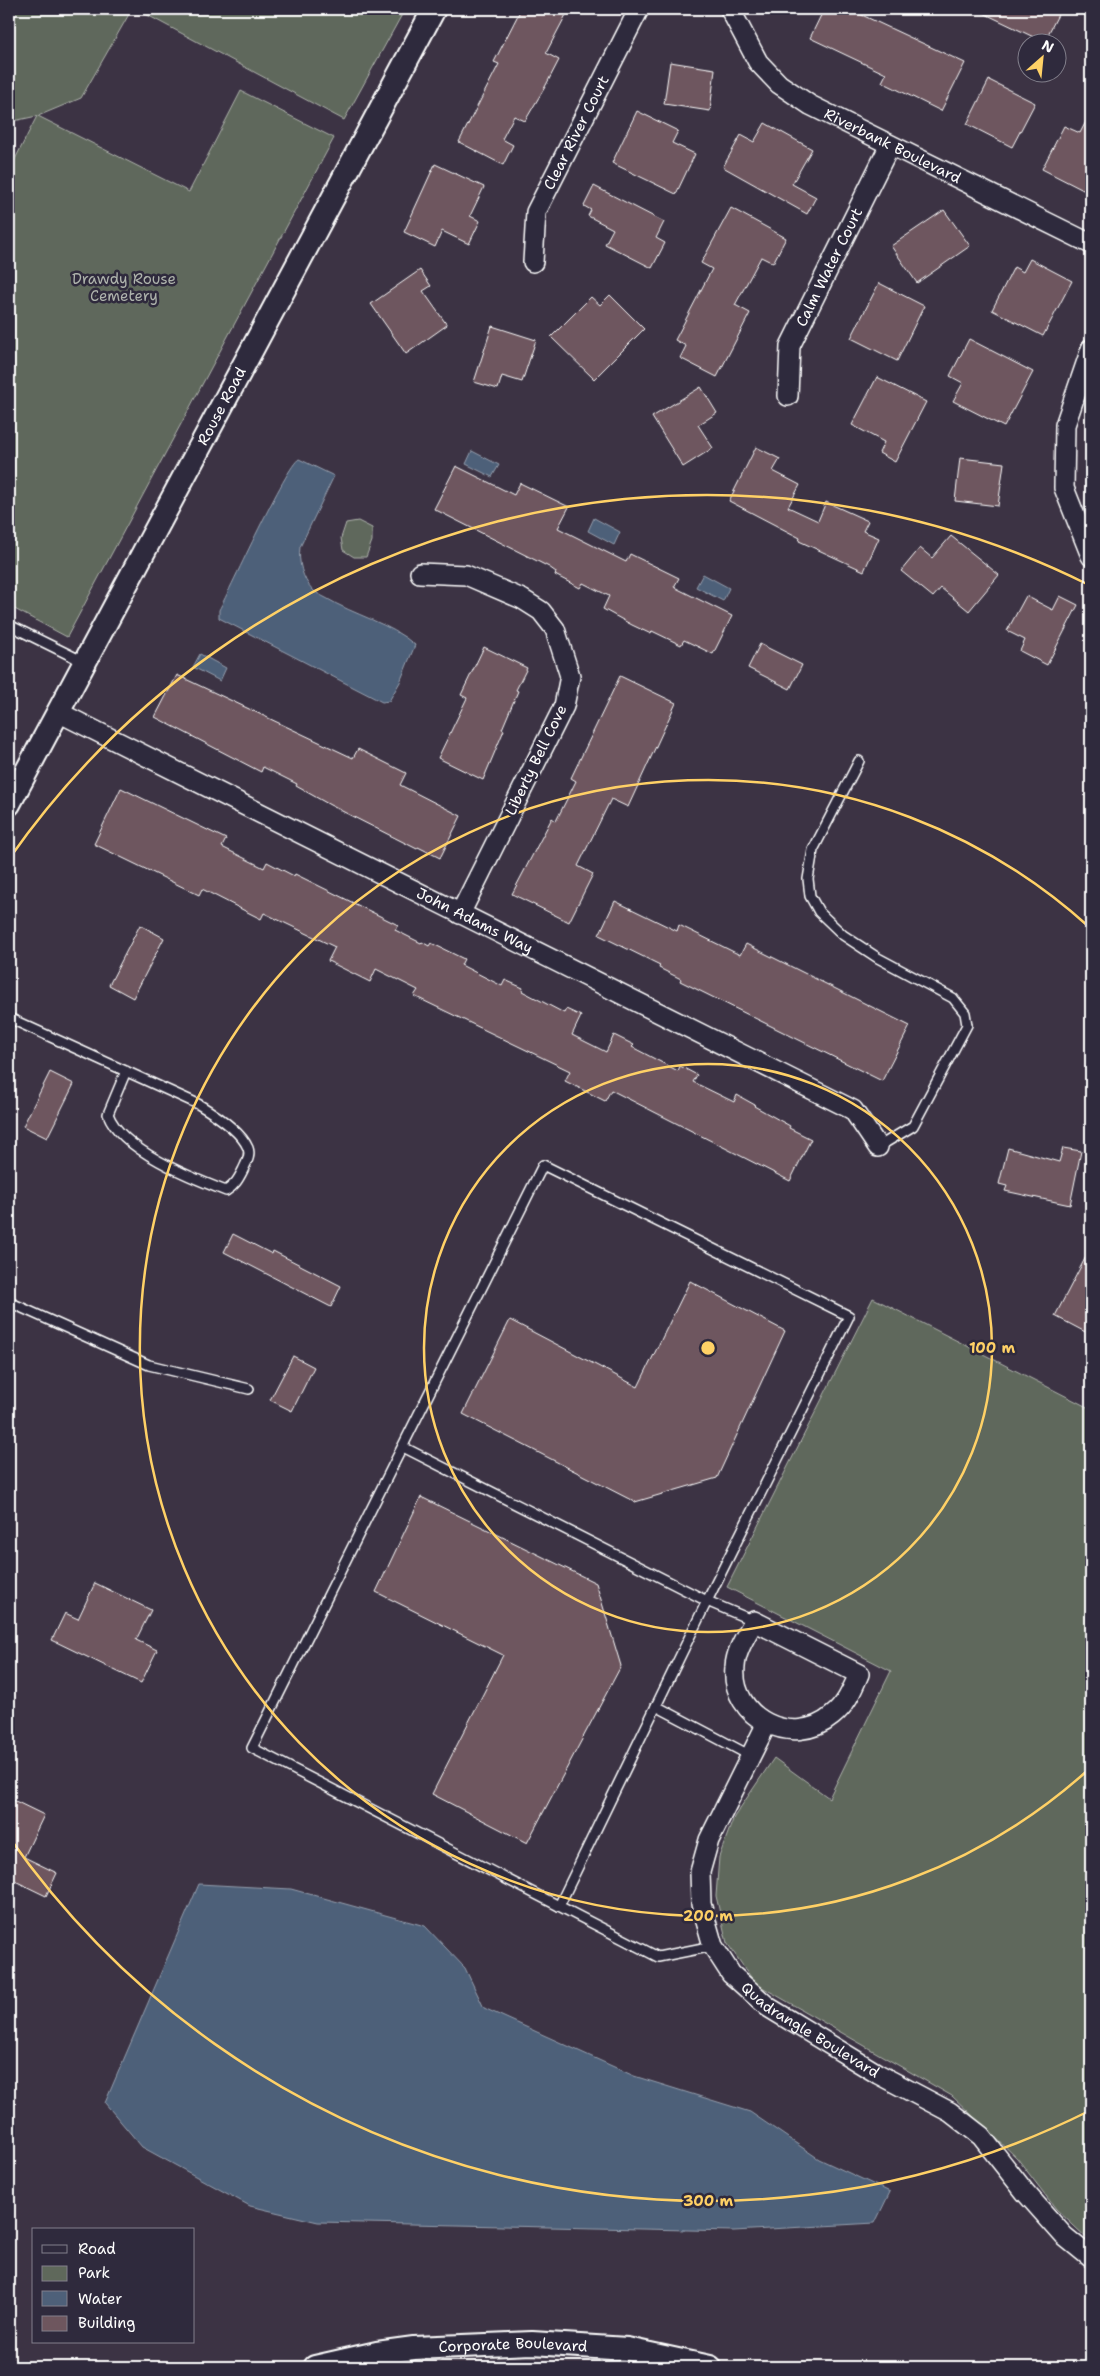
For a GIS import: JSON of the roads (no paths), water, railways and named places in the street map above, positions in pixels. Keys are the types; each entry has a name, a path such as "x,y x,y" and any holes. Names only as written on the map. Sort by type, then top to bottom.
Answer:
{"street":[{"name":"Rouse Road","path":"9,804 434,9"},
{"name":"Clear River Court","path":"533,262 536,212 639,9"},
{"name":"Riverbank Boulevard","path":"730,9 758,62 779,84 810,105 1091,244"},
{"name":"Calm Water Court","path":"788,396 790,346 890,145"},
{"path":"1091,349 1065,425 1064,488 1091,556"},
{"name":"Liberty Bell Cove","path":"420,573 466,575 522,599 541,611 555,629 570,676 564,706 460,914"},
{"name":"John Adams Way","path":"58,712 853,1110 878,1147"},
{"path":"754,1621 859,1674 847,1700 831,1717 812,1728 789,1731 766,1725 748,1710 737,1690 734,1668 739,1648 754,1621"},
{"name":"Quadrangle Boulevard","path":"766,1725 709,1840 700,1872 701,1904 713,1946 731,1974 768,2007 878,2074 950,2112 981,2136 1025,2192 1064,2236 1091,2258"},
{"name":"Corporate Boulevard","path":"315,2367 377,2353 414,2348 532,2343 627,2349 710,2367"}],"lane":[{"path":"9,625 84,662"},
{"path":"859,761 813,850 808,879 810,896 819,912 843,936 878,958 953,998 965,1013 967,1025 913,1126 878,1147"},
{"path":"9,1018 198,1104 214,1114 232,1128 248,1148 249,1157 236,1185 226,1191 187,1176 145,1153 111,1124 108,1114 126,1072"},
{"path":"559,1906 707,1600 849,1316 543,1165 252,1748 658,1957 713,1946"},
{"path":"9,1302 149,1365 249,1389"},
{"path":"403,1447 707,1600 754,1621"},
{"path":"656,1706 751,1756"}],"water":[{"path":"472,451 499,465 492,477 466,464"},
{"path":"299,459 334,476 300,547 300,564 309,586 337,604 405,637 415,645 400,682 389,701 382,702 219,618 219,610 259,529 283,482"},
{"path":"594,518 620,532 614,545 588,531"},
{"path":"703,574 729,588 723,601 696,587"},
{"path":"200,654 226,668 220,681 193,667"},
{"path":"199,1884 291,1889 425,1926 465,1968 484,2008 634,2076 750,2112 819,2159 890,2192 875,2223 734,2231 318,2222 250,2206 142,2147 105,2103"}],"park label":[{"name":"Drawdy Rouse Cemetery","path":"124,288"}]}
